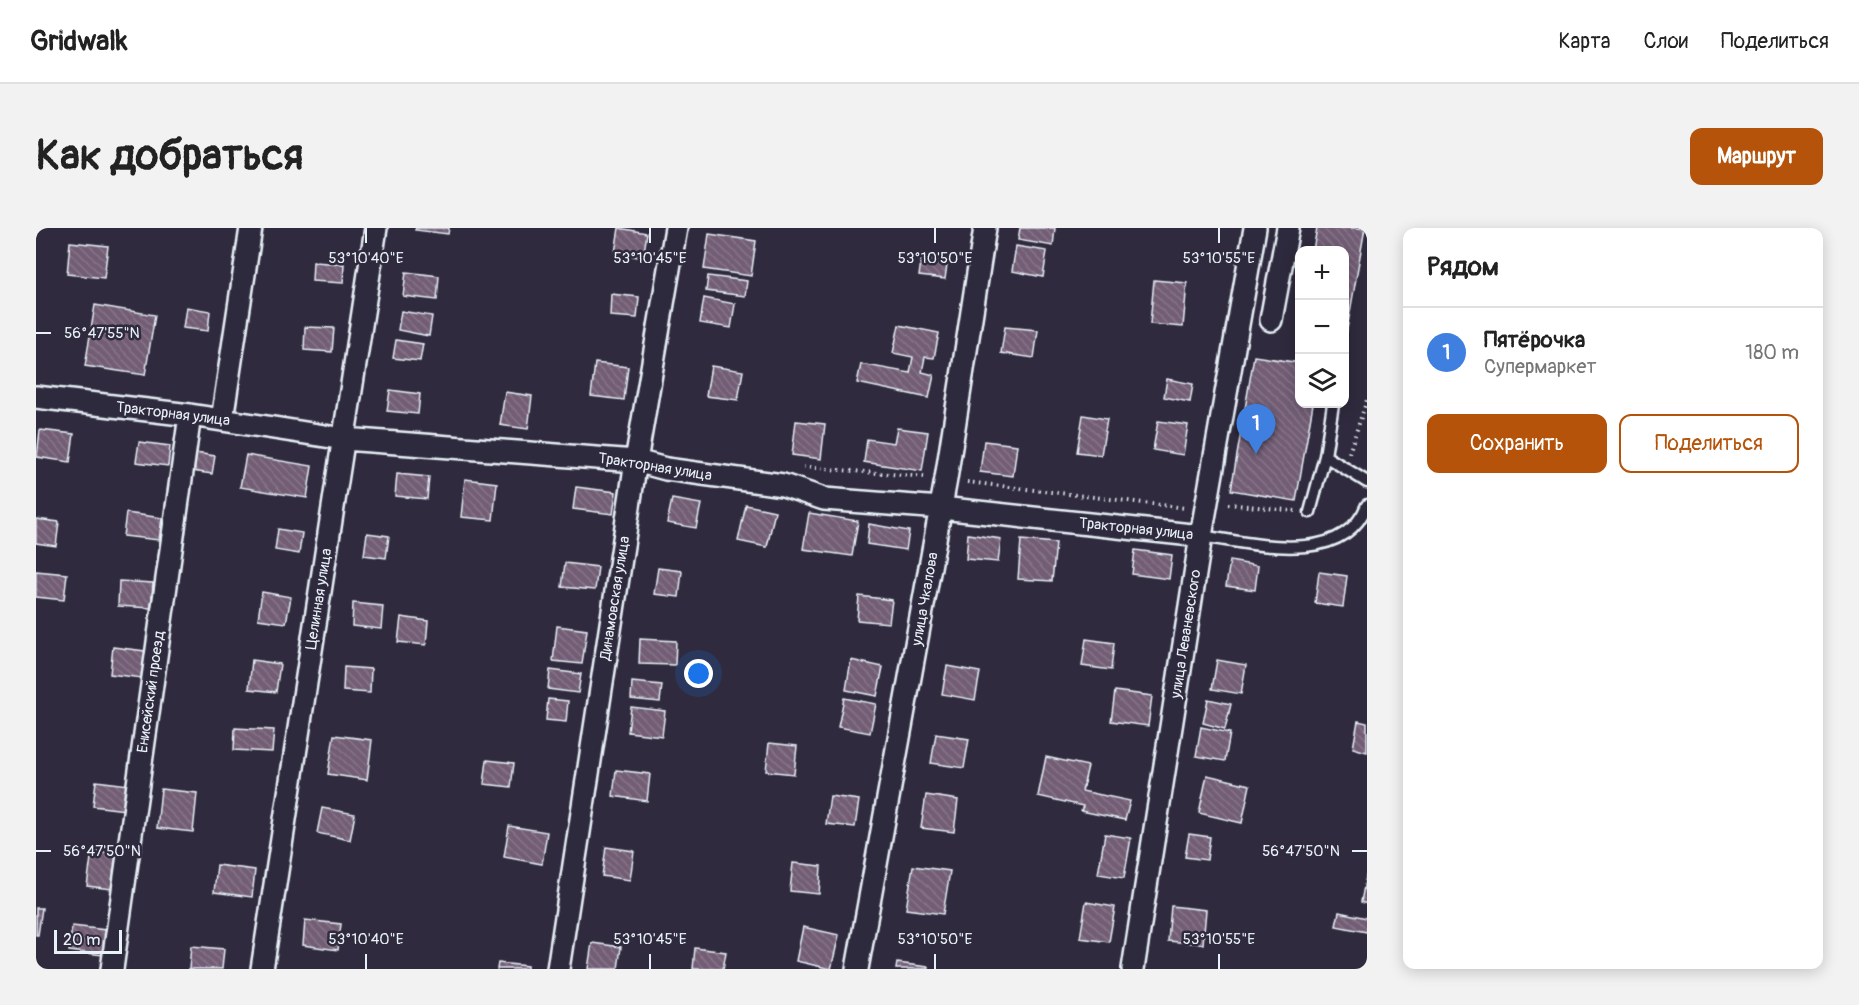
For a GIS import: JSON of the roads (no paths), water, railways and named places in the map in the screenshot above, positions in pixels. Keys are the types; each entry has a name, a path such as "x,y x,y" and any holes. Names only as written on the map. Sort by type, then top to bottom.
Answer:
{"street":[{"path":"222,420 250,228"},
{"name":"Целинная улица","path":"262,969 376,228"},
{"name":"Динамовская улица","path":"558,969 636,460 676,228"},
{"name":"улица Чкалова","path":"857,969 941,508 985,228"},
{"name":"улица Леваневского","path":"1133,969 1201,536 1256,228"},
{"path":"1270,320 1288,228"},
{"name":"Тракторная улица","path":"36,397 190,415 344,439 636,460 666,469 783,485 824,499 941,508 1201,536"},
{"name":"Енисейский проезд","path":"112,969 190,415"}],"lane":[{"path":"1310,512 1324,456 1332,408"},
{"path":"1324,456 1367,482"},
{"path":"1201,536 1275,546 1310,547 1345,535 1367,505"}],"place":[{"name":"Пятёрочка","path":"1256,454"}]}
